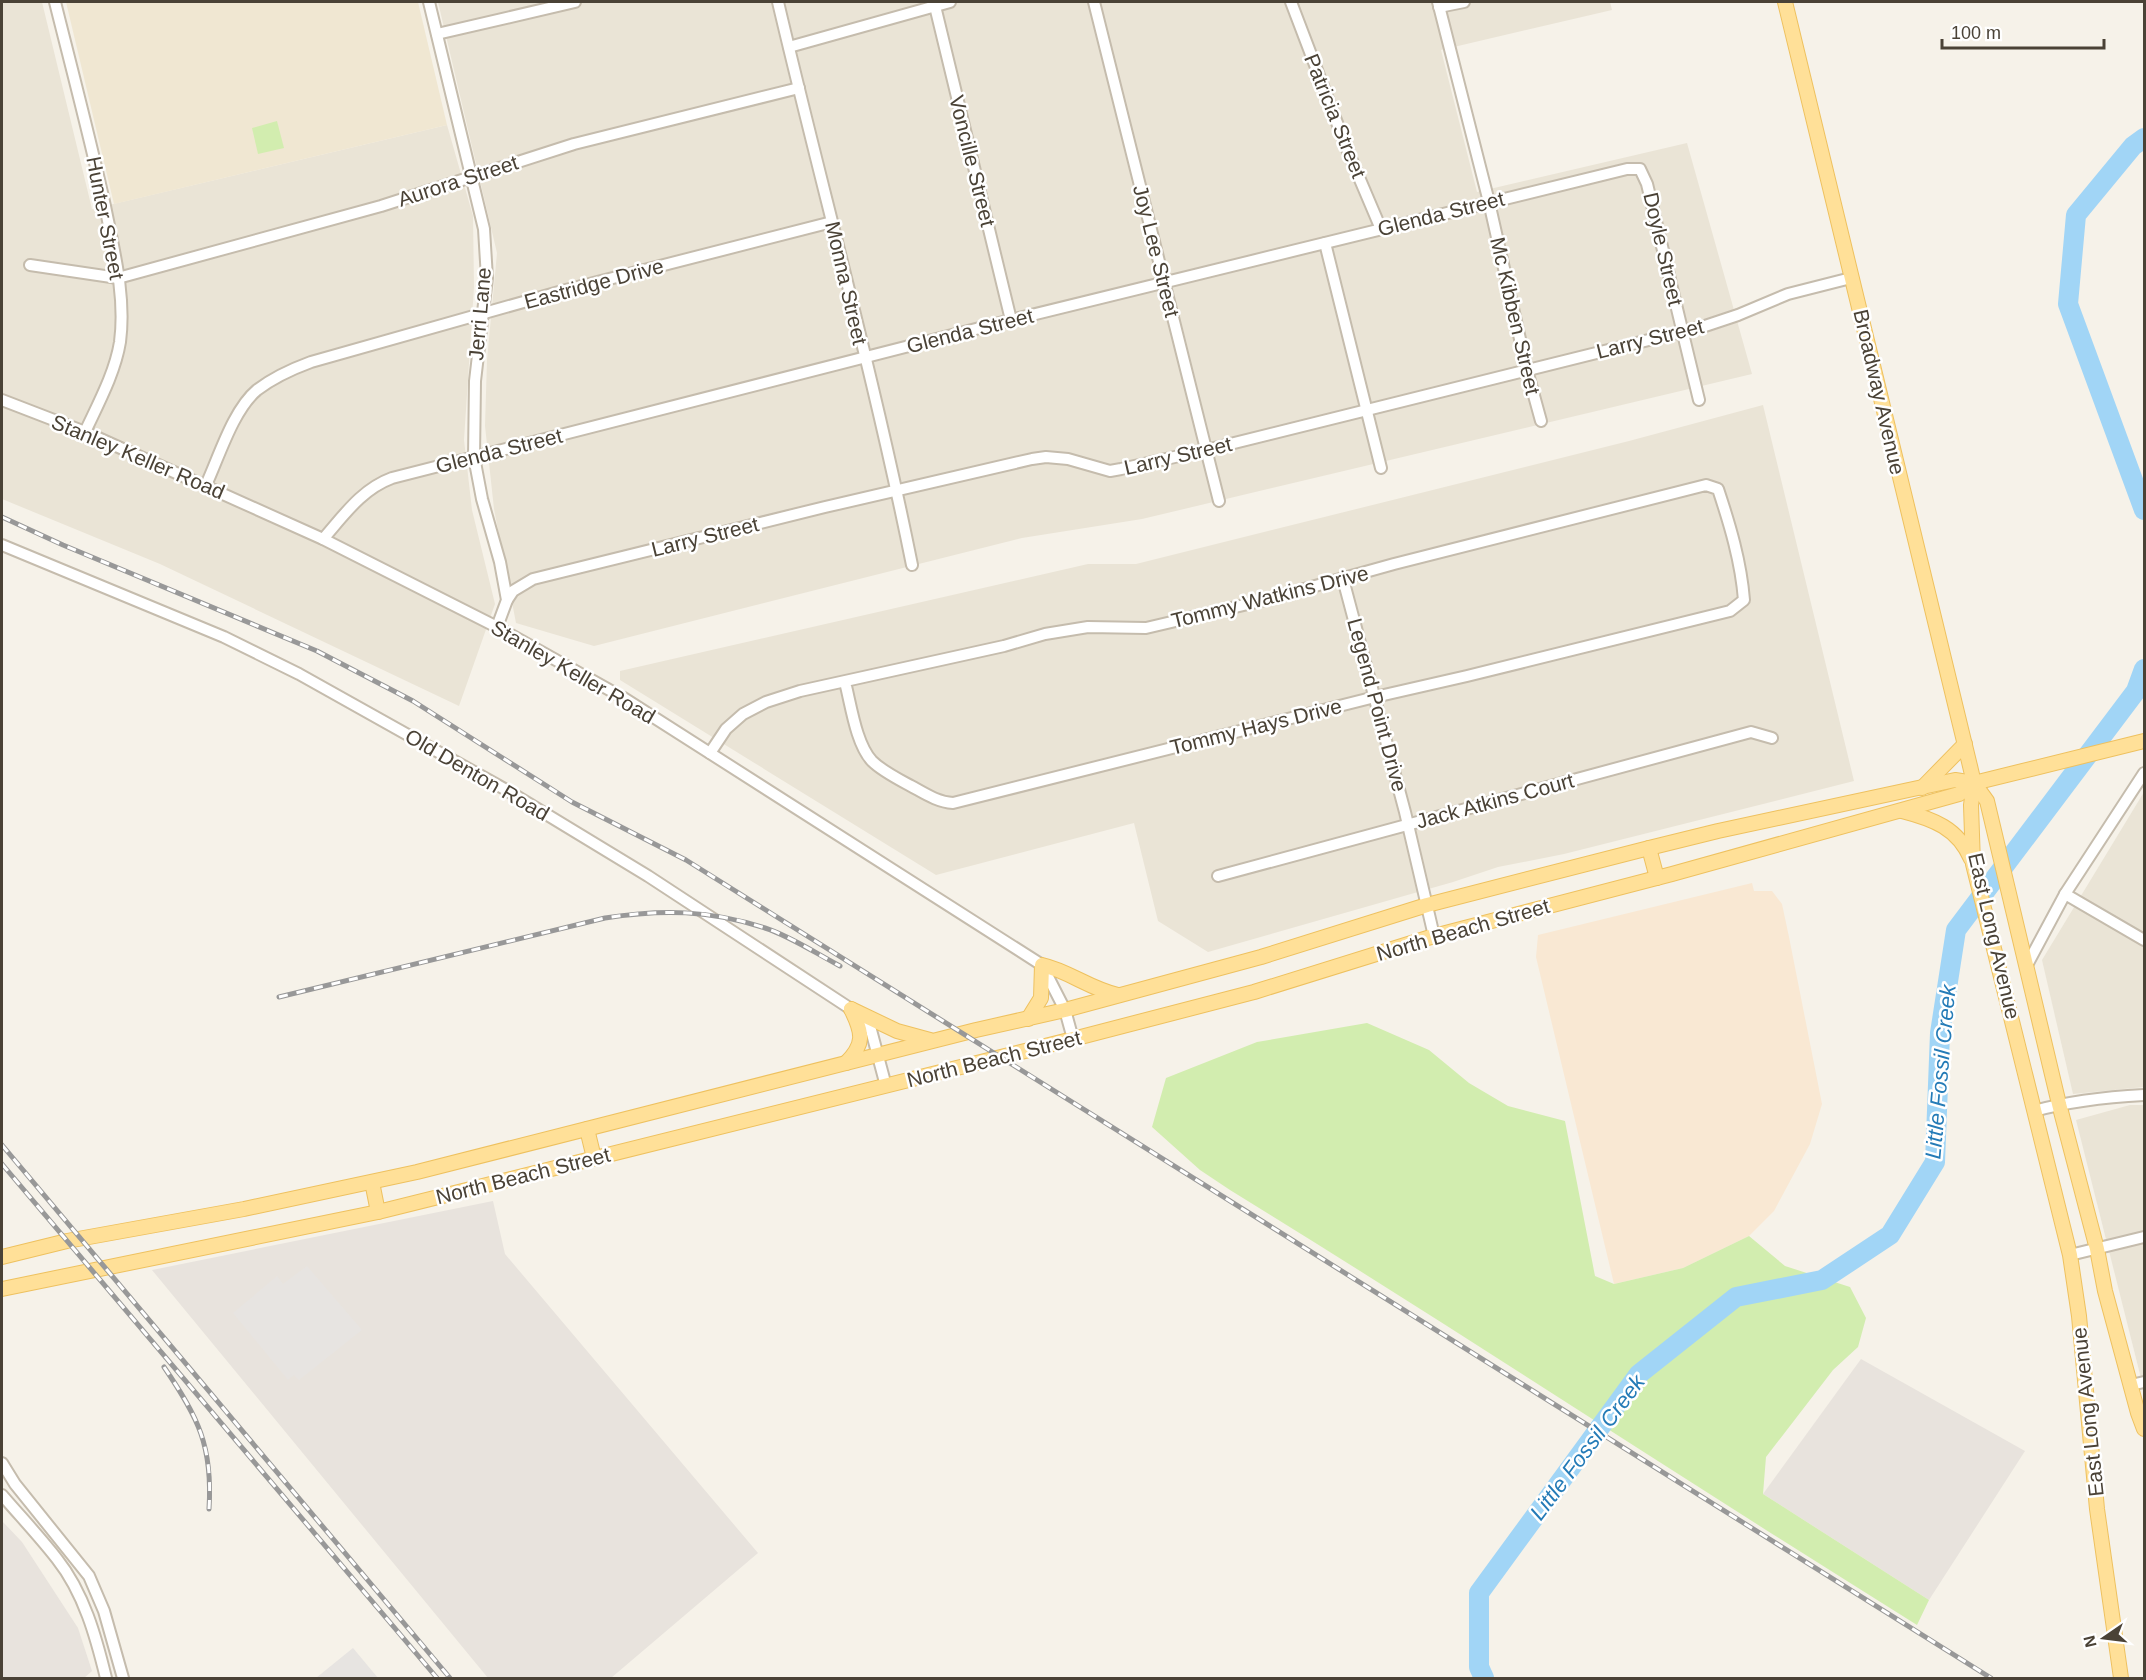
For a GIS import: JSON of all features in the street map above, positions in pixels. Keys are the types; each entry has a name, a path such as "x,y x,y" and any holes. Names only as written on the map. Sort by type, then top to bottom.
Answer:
{"main road":[{"name":"Broadway Avenue","path":"1785,2 1974,783"},
{"name":"North Beach Street","path":"2,1257 67,1241 191,1219 372,1182 1065,1010 1261,957 1426,905 1729,828 1955,780 1974,783 2145,741"},
{"path":"1922,788 1965,744"},
{"name":"North Beach Street","path":"2,1289 378,1212 1073,1039 1254,992 1434,936 1657,878 1959,794 1974,783"},
{"name":"East Long Avenue","path":"1974,783 1987,801 2059,1104 2097,1249 2105,1291 2138,1384 2145,1429"},
{"name":"East Long Avenue","path":"1974,783 1971,805 1973,864 2070,1255 2079,1316 2097,1509 2121,1678"},
{"path":"1899,810 1943,825 1956,835 1973,864"},
{"path":"1649,848 1657,878"},
{"path":"1028,1019 1041,998 1042,965 1056,968 1105,992 1120,995"},
{"path":"851,1009 897,1031 935,1041"},
{"path":"846,1063 857,1052 861,1038 859,1024 851,1009"},
{"path":"586,1129 594,1158"},
{"path":"372,1182 378,1212"}],"street":[{"name":"Hunter Street","path":"55,2 99,181 113,246 122,305 119,346 113,368 85,432"},
{"name":"Jerri Lane","path":"429,2 484,229 486,278 475,381 474,457 507,600"},
{"path":"437,34 575,2"},
{"name":"Monna Street","path":"778,2 864,358 885,433 912,565"},
{"path":"789,47 934,4 950,2"},
{"name":"Joy Lee Street","path":"1094,2 1219,501"},
{"name":"Patricia Street","path":"1291,2 1381,229"},
{"path":"1439,4 1464,2"},
{"name":"Voncille Street","path":"934,4 1011,320"},
{"name":"Mc Kibben Street","path":"1439,4 1541,421"},
{"name":"Aurora Street","path":"118,278 381,206 574,144 799,88"},
{"name":"Glenda Street","path":"323,538 362,495 376,484 392,478 1011,320 1489,202 1627,169 1640,169"},
{"name":"Doyle Street","path":"1640,169 1647,184 1699,400"},
{"name":"Eastridge Drive","path":"206,485 235,421 248,400 284,372 566,290 832,222"},
{"path":"1325,243 1381,468"},
{"path":"30,266 118,278"},
{"name":"Larry Street","path":"507,600 513,591 533,579 1032,459 1046,457 1068,459 1110,471 1206,450 1683,332 1737,315 1788,294 1851,278"},
{"name":"Stanley Keller Road","path":"2,400 85,432 323,538 497,627 622,697 1042,965"},
{"name":"Tommy Watkins Drive","path":"710,753 726,729 743,714 758,706 800,691 1004,646 1045,634 1088,627 1146,628 1706,485 1718,489 1731,526 1743,581 1744,600 1730,611"},
{"name":"Old Denton Road","path":"2,545 224,637 309,680 536,808 648,876 851,1009 871,1030 886,1086"},
{"name":"Legend Point Drive","path":"1343,579 1375,697 1434,936"},
{"path":"497,627 507,600"},
{"name":"Tommy Hays Drive","path":"845,682 860,740 871,760 928,796 953,803 1730,611"},
{"name":"Jack Atkins Court","path":"1218,876 1751,732 1772,738"},
{"path":"2027,965 2065,894 2145,773"},
{"path":"2065,894 2145,940"},
{"path":"1042,965 1065,1010 1073,1039"},
{"path":"2034,1111 2059,1104 2115,1096 2145,1095"},
{"path":"2070,1255 2145,1237"},
{"path":"2,1462 15,1484 89,1576 104,1611 123,1678"},
{"path":"2,1495 58,1560 78,1594 93,1629 106,1678"}],"shaded area":[{"path":"2,2 42,2 92,209 447,125 473,216 474,287 464,440 472,510 495,604 459,706 160,564 2,499"},
{"path":"66,2 418,2 447,125 114,204"},
{"path":"438,2 1610,2 1612,10 1441,50 1477,192 1687,143 1752,374 1142,519 1022,538 594,646 516,623 494,509 485,426 487,360 497,253"},
{"path":"1763,405 1854,781 1564,854 1498,867 1208,952 1158,921 1134,823 936,875 620,680 620,671 1088,564 1136,564 1629,441"},
{"path":"2144,792 2144,1087 2073,1094 2042,960"},
{"path":"1752,883 1754,891 1772,891 1782,904 1822,1104 1810,1144 1774,1211 1749,1236 1683,1268 1614,1284 1536,957 1538,935"},
{"path":"2130,1105 2144,1105 2144,1390 2076,1120"},
{"path":"493,1201 505,1254 758,1553 611,1678 488,1678 152,1270"},
{"path":"307,1266 362,1330 299,1380 294,1375 288,1380 233,1313 277,1276 283,1284"},
{"path":"1861,1359 2025,1451 1929,1600 1763,1494"},
{"path":"2,1521 22,1542 78,1628 92,1671 84,1678 2,1678"},
{"path":"353,1648 378,1678 316,1678"}],"green space":[{"path":"277,121 284,148 258,154 252,128"},
{"path":"1367,1023 1429,1050 1469,1083 1508,1106 1565,1121 1595,1276 1614,1284 1683,1268 1749,1236 1785,1266 1850,1287 1866,1318 1858,1347 1833,1370 1766,1457 1763,1494 1929,1600 1917,1625 1230,1190 1200,1170 1152,1127 1166,1078 1257,1042"}],"waterway":[{"name":"Little Fossil Creek","path":"2144,138 2133,146 2076,215 2068,304 2144,510"},
{"name":"Little Fossil Creek","path":"1484,1678 1479,1667 1479,1593 1639,1374 1736,1297 1822,1280 1890,1235 1935,1162 1940,1033 1956,930 2136,691 2144,669"}],"railway":[{"path":"2,517 63,545 317,651 413,701 572,802 686,860 1991,1678"},
{"path":"279,997 605,918 646,913 686,913 745,922 784,936 840,966"},
{"path":"2,1145 450,1678"},
{"path":"2,1164 437,1678"},
{"path":"164,1367 186,1401 201,1433 208,1467 209,1509"}]}
